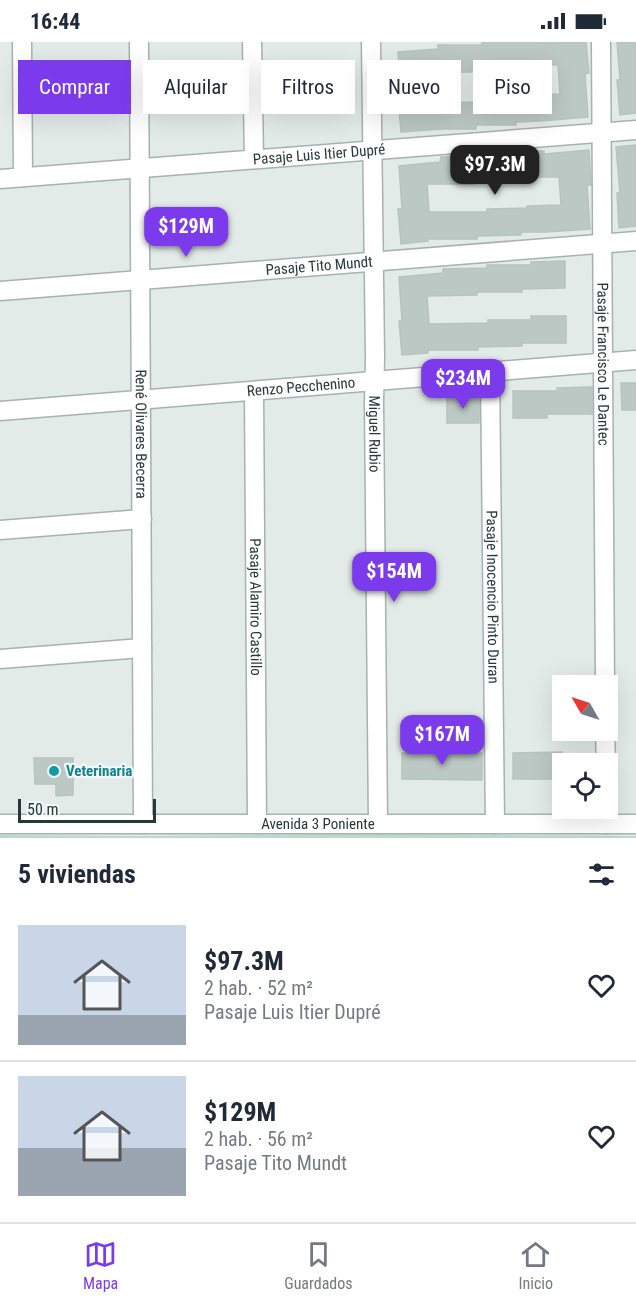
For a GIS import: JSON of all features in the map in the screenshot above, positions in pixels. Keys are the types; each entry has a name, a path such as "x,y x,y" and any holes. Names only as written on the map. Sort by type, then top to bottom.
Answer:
{"street":[{"path":"21,42 23,177"},
{"name":"René Olivares Becerra","path":"139,42 143,824"},
{"path":"252,42 254,159"},
{"name":"Miguel Rubio","path":"371,42 376,381 374,402 378,824"},
{"name":"Pasaje Francisco Le Dantec","path":"601,42 605,675"},
{"name":"Pasaje Luis Itier Dupré","path":"0,179 636,130"},
{"name":"Pasaje Tito Mundt","path":"0,291 636,241"},
{"name":"Renzo Pecchenino","path":"0,411 636,360"},
{"name":"Pasaje Inocencio Pinto Duran","path":"490,371 495,824"},
{"name":"Pasaje Alamiro Castillo","path":"254,390 257,824"},
{"path":"0,530 142,519"},
{"path":"0,659 142,648"},
{"name":"Avenida 3 Poniente","path":"0,824 495,824 564,819"},
{"name":"Avenida 3 Poniente","path":"617,819 636,824"}],"green space":[{"path":"373,834 636,836 636,838 0,838 0,835"}],"building":[{"path":"482,42 586,42 589,73 585,74 588,117 516,122 516,125 476,125 476,129 401,132 399,114 461,114 461,102 473,102 473,114 552,114 552,94 560,94 558,65 552,65 552,60 473,60 472,72 461,72 461,60 399,60 398,52 438,49 438,45 482,45"},
{"path":"617,42 636,42 636,113 620,115"},
{"path":"636,145 636,226 619,228 617,193 620,193 616,147"},
{"path":"589,150 591,185 587,185 590,229 521,232 521,235 477,236 477,239 427,239 428,241 401,244 398,209 402,209 399,166 440,162 441,157 485,156 485,153 544,151 544,154","holes":["519,177 559,177 561,205 487,209 487,212 429,212 427,184 475,184 475,181 519,180"]},
{"path":"565,261 565,288 522,289 522,292 477,292 477,295 427,296 429,324 488,323 488,320 531,320 531,316 566,316 566,343 522,343 522,346 478,347 478,350 428,350 428,353 402,355 399,277 443,273 443,269 487,268 487,265 531,265 531,262"},
{"path":"621,383 636,383 636,410 622,410"},
{"path":"592,387 592,414 547,414 547,418 513,418 513,391 557,391 557,388"},
{"path":"479,396 479,423 447,423 447,397"},
{"path":"437,752 437,754 482,753 482,780 402,779 402,753"},
{"path":"562,752 552,753 552,779 513,779 513,753"},
{"name":"Veterinaria","path":"34,758 73,758 73,795 56,796 56,784 35,784"}],"place":[{"name":"Veterinaria","path":"54,771"}]}
